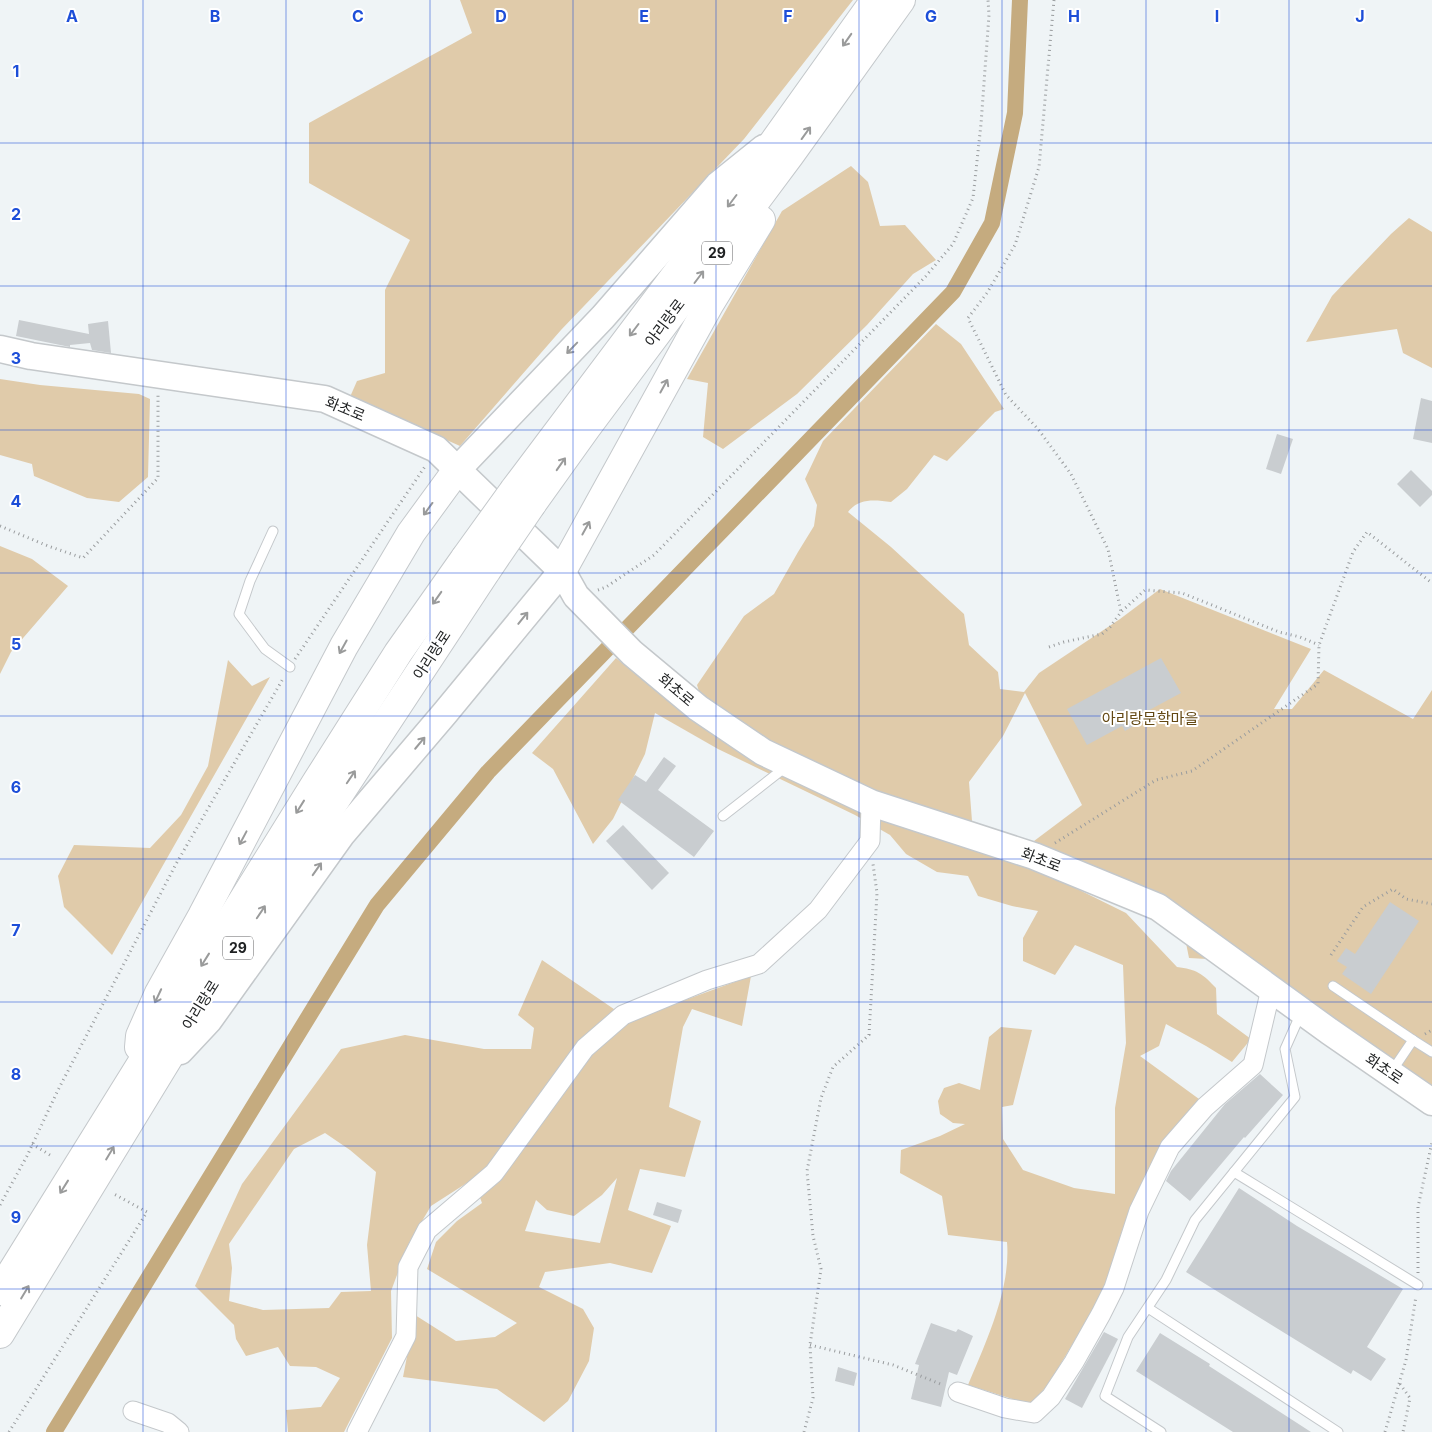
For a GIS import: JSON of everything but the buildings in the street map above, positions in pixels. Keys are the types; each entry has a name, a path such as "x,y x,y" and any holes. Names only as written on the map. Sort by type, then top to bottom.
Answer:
{"main road":[{"name":"아리랑로","path":"783,147 875,0"},
{"name":"아리랑로","path":"0,1334 148,1071 388,669 476,564 738,192 783,147 901,0"},
{"path":"562,571 708,305 778,190 783,147"},
{"path":"148,1071 140,1036 159,993 344,646 411,533 457,470"},
{"name":"아리랑로","path":"0,1291 148,1071"}],"street":[{"path":"457,470 603,317 718,185 783,147"},
{"name":"화초로","path":"0,349 31,356 325,399 436,449 562,571 583,602 632,652 698,708 763,752 871,803 1034,856 1158,907 1432,1102"},
{"path":"148,1071 209,1020 342,834 562,571"},
{"path":"357,1432 406,1336 408,1267 427,1230 494,1174 585,1048 623,1015 707,980 759,964 818,910 870,841 871,803"},
{"path":"958,1392 1005,1408 1034,1413 1051,1397 1074,1362 1114,1288 1139,1212 1170,1147 1205,1107 1253,1065 1271,989"},
{"path":"133,1411 168,1423 179,1432"}],"lane":[{"path":"272,531 250,581 239,614 265,649 290,667"},
{"path":"723,816 789,764"},
{"path":"1332,986 1432,1052"},
{"path":"1161,1432 1105,1396 1128,1337 1166,1280 1194,1220 1295,1097 1285,1049 1302,1011"},
{"path":"1390,1073 1413,1040"},
{"path":"1234,1172 1418,1285"},
{"path":"1148,1308 1338,1432"}],"path":[{"path":"583,602 654,555 926,276 953,244 973,198 981,124 989,15 988,0"},
{"path":"1054,0 1039,167 1015,245 987,293 968,318 1006,395 1038,429 1071,474 1108,549 1121,612"},
{"path":"0,526 82,558 158,478 158,375"},
{"path":"0,1205 176,864 290,667 436,449"},
{"path":"1034,856 1156,780 1192,771 1318,684 1319,645 1353,552 1367,532 1432,583"},
{"path":"1049,647 1102,634 1121,612 1145,590 1182,593 1280,632 1300,637 1319,645"},
{"path":"804,1432 813,1398 810,1345 821,1269 813,1236 808,1171 820,1098 833,1067 869,1035 877,893 870,841"},
{"path":"1330,955 1363,907 1393,889 1406,899 1432,904"},
{"path":"32,1144 50,1155"},
{"path":"9,1432 147,1212 114,1194"},
{"path":"810,1345 893,1365 958,1392"},
{"path":"1400,1383 1410,1398 1403,1432"}],"green space":[{"path":"460,0 853,0 744,139 561,330 460,446 350,397 357,381 385,373 385,290 410,240 309,183 309,123 472,33"},
{"path":"851,166 868,182 880,226 905,225 936,260 913,274 867,325 797,394 723,449 703,437 708,383 687,379 782,211"},
{"path":"1409,218 1432,232 1432,368 1403,353 1397,329 1306,342 1332,296 1391,234"},
{"name":"아리랑문학마을","path":"936,324 961,344 1004,409 995,412 947,461 934,455 907,489 891,502 862,502 852,507 848,512 891,547 964,614 969,645 998,672 1000,689 1024,692 1039,673 1120,619 1160,589 1311,649 1274,709 1292,709 1324,670 1413,719 1432,690 1432,1093 1243,961 1189,958 1181,918 1034,841 1082,805 1025,693 1003,736 969,782 972,821 971,848 1047,874 1126,913 1177,967 1194,971 1203,976 1216,988 1217,1014 1251,1039 1232,1062 1166,1024 1159,1046 1140,1056 1199,1099 1157,1153 1122,1231 1102,1295 1051,1380 1032,1405 968,1385 996,1315 1001,1297 1007,1260 1007,1242 948,1235 942,1196 900,1173 901,1150 940,1136 965,1124 953,1123 940,1114 938,1101 944,1088 959,1083 980,1090 989,1037 1001,1027 1032,1030 1013,1105 1002,1107 1003,1139 1023,1170 1074,1188 1115,1194 1115,1108 1126,1043 1123,965 1075,945 1055,975 1023,961 1023,938 1038,911 978,896 968,876 937,872 906,854 890,835 855,815 718,749 655,713 645,754 613,819 593,844 553,769 532,753 616,658 711,730 697,685 744,616 774,594 814,526 817,505 805,479 823,441"},
{"path":"0,379 40,385 139,394 150,399 148,477 119,502 87,498 34,476 32,464 0,455"},
{"path":"0,546 32,559 68,586 11,652 0,674"},
{"path":"228,660 252,686 270,677 112,955 64,907 58,876 74,845 150,848 181,815 208,766"},
{"path":"542,960 630,1020 751,976 742,1026 692,1009 683,1027 669,1107 701,1121 685,1177 640,1169 628,1210 671,1226 652,1273 610,1263 545,1272 539,1287 583,1309 594,1328 589,1361 568,1401 544,1422 497,1389 403,1377 415,1315 456,1341 495,1337 517,1323 427,1269 436,1242 457,1221 482,1203 473,1179 431,1206 409,1243 391,1291 392,1338 344,1432 288,1432 286,1410 321,1407 340,1378 316,1367 290,1366 278,1347 246,1356 236,1339 234,1325 195,1286 242,1184 341,1049 405,1035 484,1049 531,1049 534,1028 518,1015","holes":["325,1133 350,1150 376,1172 367,1245 371,1291 341,1292 329,1308 263,1310 229,1301 232,1268 229,1244 294,1149","617,1178 600,1243 525,1231 536,1200 547,1210 574,1216 602,1195"]}],"waterway":[{"path":"54,1432 377,905 488,772 953,292 992,223 1015,113 1020,0"}]}
